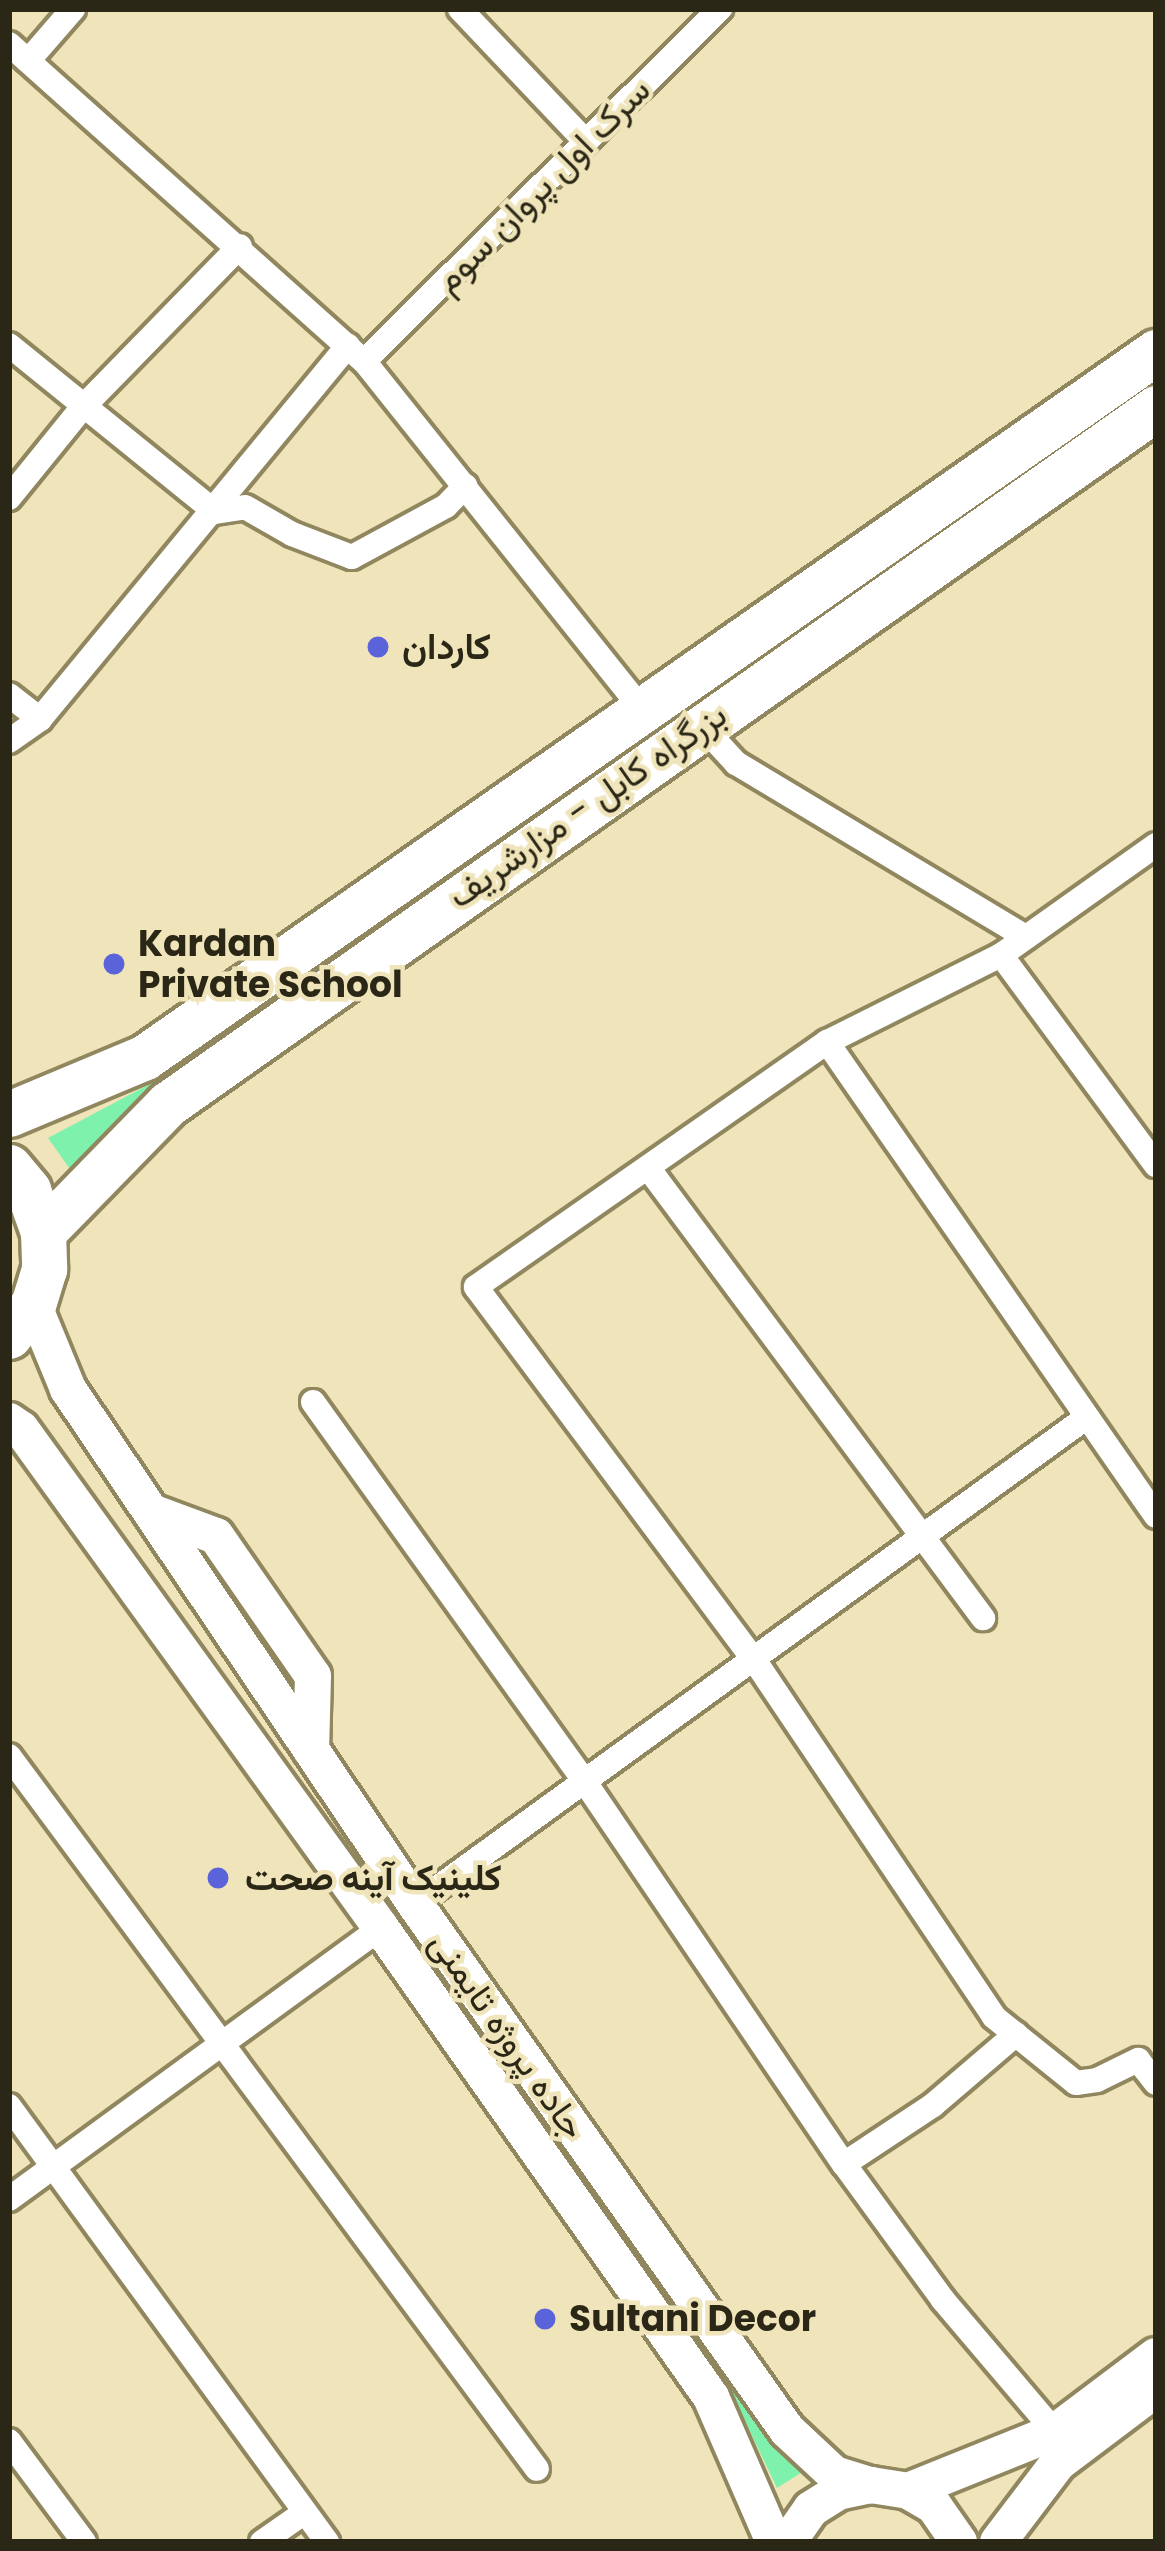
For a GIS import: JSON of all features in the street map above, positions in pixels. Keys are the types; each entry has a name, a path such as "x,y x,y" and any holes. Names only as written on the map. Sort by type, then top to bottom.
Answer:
{"highway":[{"name":"بزرگراه کابل - مزارشریف","path":"9,1114 145,1057 1156,352"},
{"name":"بزرگراه کابل - مزارشریف","path":"43,1232 168,1105 701,725 1156,409"},
{"path":"9,1167 28,1190 43,1232 44,1269 21,1320"}],"main road":[{"name":"جاده پروژه تایمنی","path":"21,1320 415,1904 787,2430 834,2474 908,2492"},
{"name":"جاده پروژه تایمنی","path":"9,1420 21,1429 111,1553 711,2397 774,2542"},
{"path":"908,2492 1055,2432 1155,2383"},
{"path":"998,2542 1058,2463 1155,2383"},
{"path":"788,2542 811,2509 838,2492 871,2485"},
{"path":"908,2492 934,2506 959,2542"}],"street":[{"path":"73,9 19,52 356,354 644,712"},
{"path":"460,9 586,142"},
{"name":"سرک اول پروان سوم","path":"9,741 40,719 356,354 586,142 720,9"},
{"path":"9,499 82,408 240,246"},
{"path":"9,345 215,512 245,507 292,535 352,557 446,506 465,486"},
{"path":"9,695 40,719"},
{"path":"701,725 736,763 1026,937"},
{"path":"1156,845 1001,955 827,1042 476,1287 753,1658 994,2017 1076,2083 1097,2080 1138,2060 1156,2083"},
{"path":"1001,955 1156,1165"},
{"path":"827,1042 1156,1516"},
{"path":"649,1169 983,1618"},
{"path":"313,1402 585,1783 844,2164 943,2300 1055,2432"},
{"path":"415,1904 1087,1417"},
{"path":"9,1756 537,2469"},
{"path":"9,2200 380,1928"},
{"path":"844,2164 933,2104 1016,2034"},
{"path":"9,2106 327,2542"},
{"path":"9,2441 84,2542"},
{"path":"262,2542 305,2512"}],"green space":[{"path":"163,1077 72,1172 48,1138"},
{"path":"710,2347 810,2467 777,2488"}],"place":[{"name":"کاردان","path":"378,647"},
{"name":"Kardan Private School","path":"114,964"},
{"name":"کلینیک آینه صحت","path":"218,1878"},
{"name":"Sultani Decor","path":"545,2319"}]}
